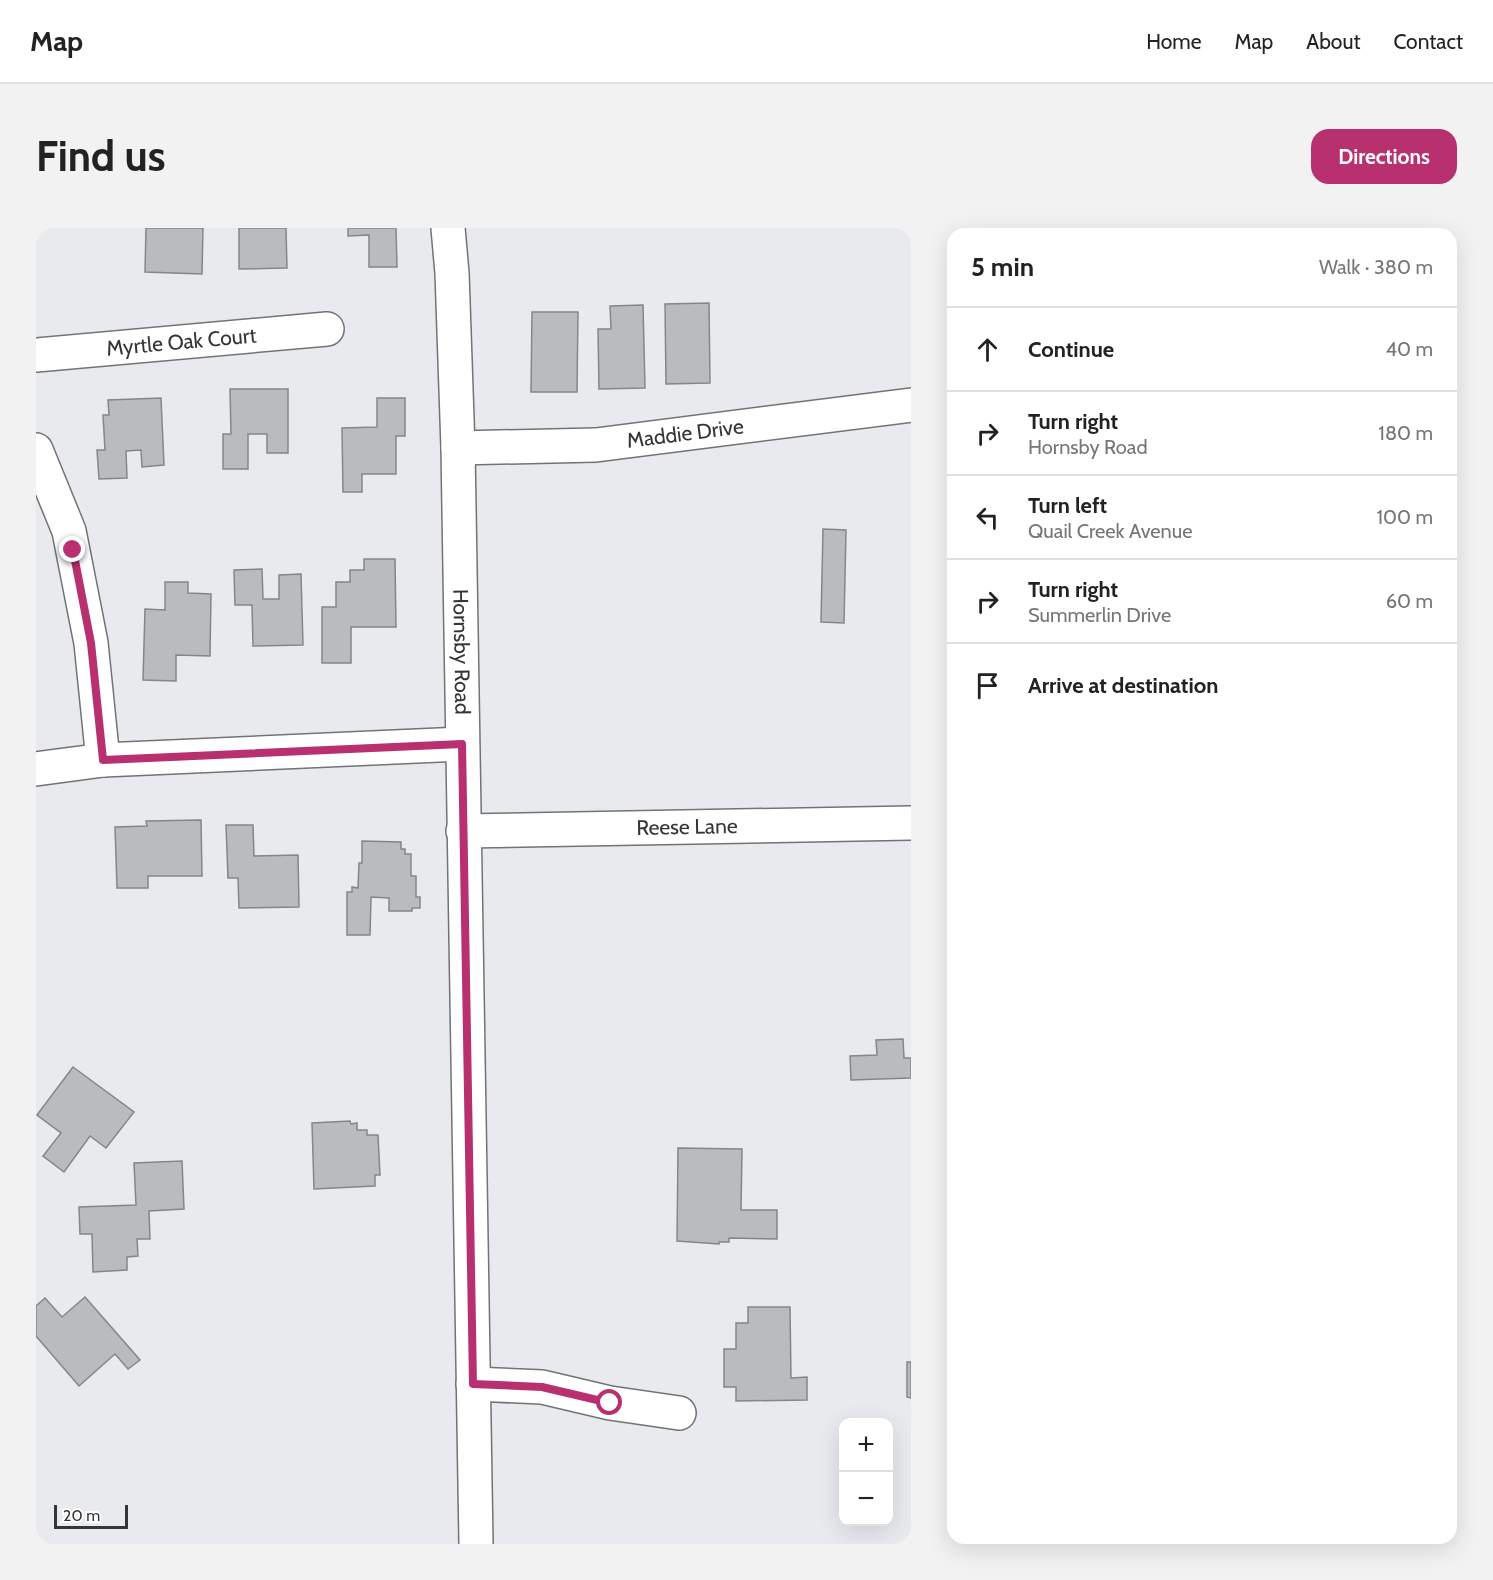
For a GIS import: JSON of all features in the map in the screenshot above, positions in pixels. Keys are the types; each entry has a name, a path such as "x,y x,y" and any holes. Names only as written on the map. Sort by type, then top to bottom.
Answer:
{"street":[{"name":"Hornsby Road","path":"448,228 452,273 458,448 476,1544"},
{"name":"Myrtle Oak Court","path":"36,355 327,329"},
{"name":"Maddie Drive","path":"458,448 596,445 911,405"},
{"path":"36,450 69,531 91,643 103,760"},
{"path":"36,769 103,760 462,744"},
{"name":"Reese Lane","path":"463,831 911,823"},
{"path":"473,1384 542,1387 610,1403 679,1413"}],"building":[{"path":"146,228 203,228 202,274 145,272"},
{"path":"239,228 286,228 287,268 239,269"},
{"path":"348,228 396,228 397,267 369,267 369,235 348,236"},
{"path":"709,303 710,383 666,384 665,304"},
{"path":"643,305 645,388 599,389 598,329 611,329 610,306"},
{"path":"532,312 578,312 577,392 531,392"},
{"path":"230,389 288,389 288,453 267,453 267,434 248,434 248,469 223,469 223,434 231,434"},
{"path":"161,398 164,465 142,467 141,450 126,451 127,478 99,479 97,450 105,450 103,415 109,415 108,400"},
{"path":"377,398 405,398 405,436 396,436 396,474 362,474 362,492 343,492 342,428 377,427"},
{"path":"823,529 846,530 844,623 821,622"},
{"path":"364,559 395,559 396,627 351,627 351,663 322,663 322,607 336,607 336,582 350,582 350,570 364,570"},
{"path":"262,569 263,599 279,599 279,575 301,574 303,645 253,646 252,605 235,605 234,570"},
{"path":"165,582 188,582 188,593 211,594 210,656 176,655 176,681 143,680 145,609 165,610"},
{"path":"201,820 202,876 148,876 148,888 117,888 115,827 147,826 146,821"},
{"path":"226,825 253,825 254,856 298,855 299,907 239,908 238,878 228,878"},
{"path":"362,841 401,842 401,849 405,849 405,854 411,854 411,876 416,876 416,897 420,897 420,908 412,908 412,911 389,911 389,898 371,897 370,935 347,935 347,892 352,892 352,887 358,888 359,863 362,863"},
{"path":"903,1039 904,1058 911,1058 911,1078 851,1080 850,1056 877,1055 876,1040"},
{"path":"73,1067 134,1112 106,1148 90,1136 64,1172 43,1156 61,1133 37,1115"},
{"path":"350,1121 351,1124 357,1123 357,1130 367,1130 367,1135 378,1135 380,1175 375,1175 375,1186 314,1189 312,1123"},
{"path":"678,1148 742,1149 741,1210 777,1210 777,1239 729,1238 729,1242 719,1242 719,1244 677,1241"},
{"path":"182,1161 184,1209 149,1211 150,1239 137,1239 138,1256 127,1257 127,1270 93,1272 92,1234 80,1234 79,1207 136,1205 134,1163"},
{"path":"85,1297 140,1360 128,1369 115,1354 79,1386 36,1336 36,1306 45,1298 62,1317"},
{"path":"748,1307 790,1307 791,1378 807,1377 807,1400 736,1401 736,1387 724,1387 724,1349 736,1349 736,1323 748,1323"},
{"path":"907,1362 911,1362 911,1398 907,1397"}],"route":[{"path":"73,550 91,643 103,760 462,744 473,1384 542,1387 610,1403"}]}
